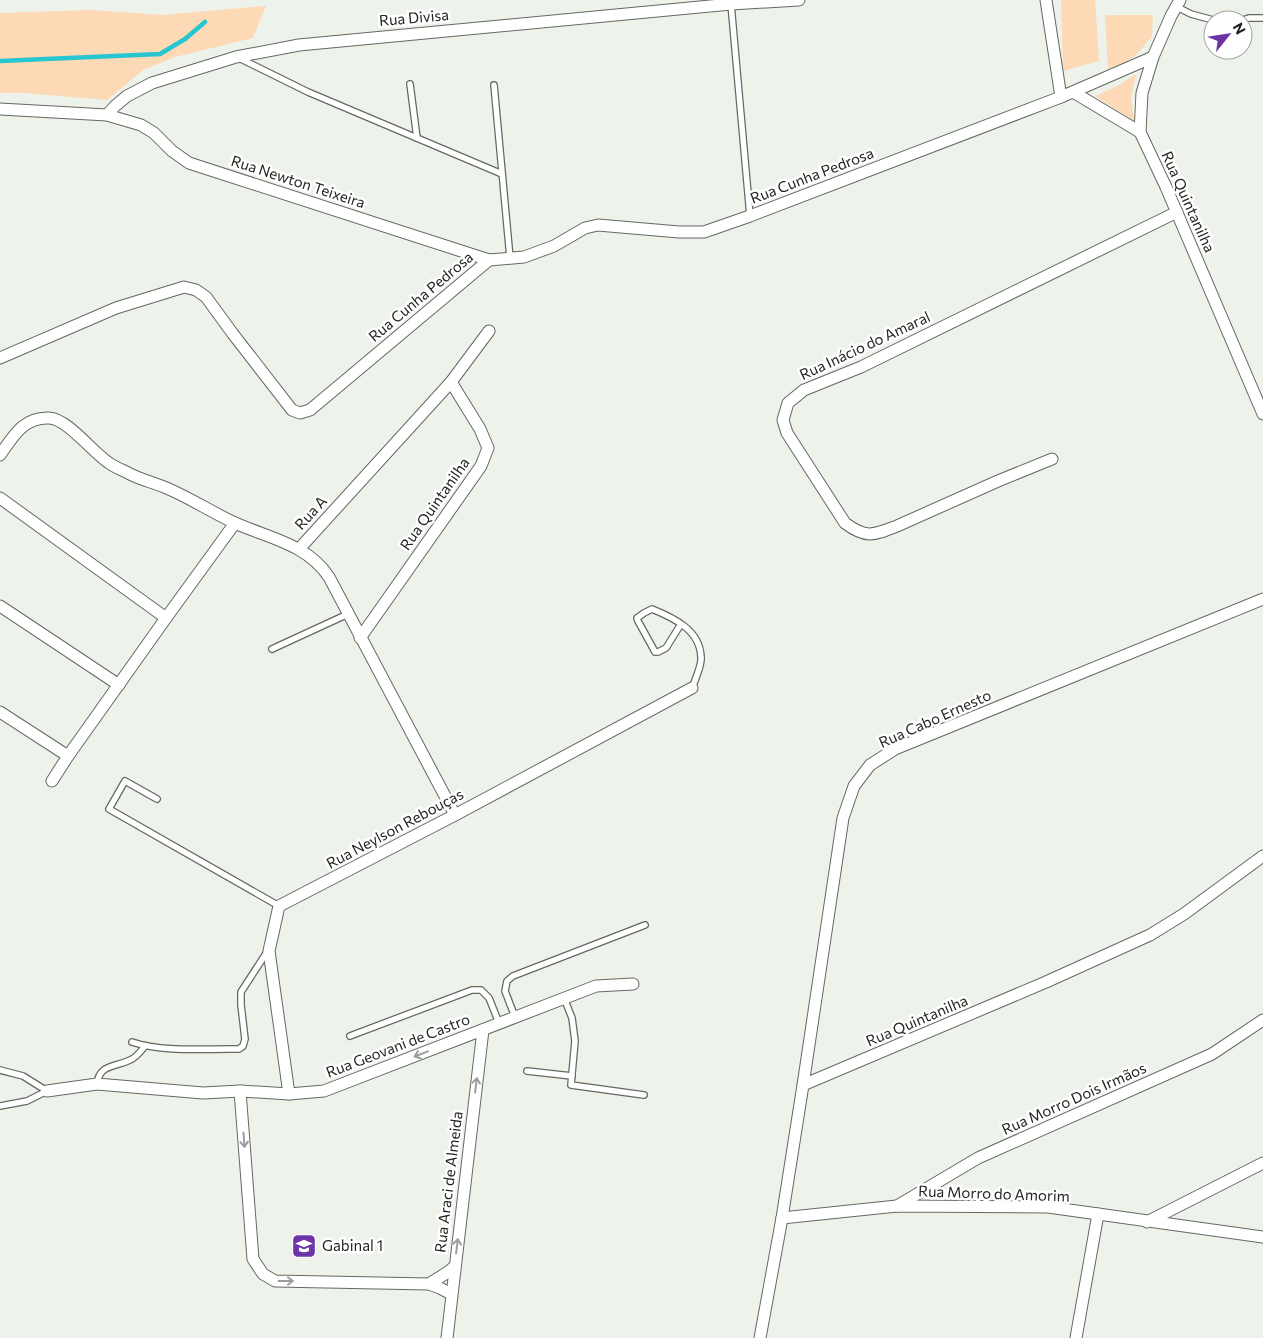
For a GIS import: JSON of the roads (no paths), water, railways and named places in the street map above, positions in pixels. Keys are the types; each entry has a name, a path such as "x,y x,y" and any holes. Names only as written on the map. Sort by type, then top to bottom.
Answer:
{"street":[{"name":"Rua Divisa","path":"107,115 127,96 152,83 236,57 298,45 731,4 799,0"},
{"path":"1046,0 1061,97"},
{"name":"Rua Quintanilha","path":"1178,3 1152,57 1142,93 1140,132 1177,212 1263,414"},
{"name":"Rua Cunha Pedrosa","path":"0,358 116,308 184,287 196,290 206,297 292,410 300,413 310,410 489,260 524,257 554,246 585,228 598,225 679,232 704,232 1061,97 1152,57"},
{"path":"1073,92 1140,132"},
{"name":"Rua Newton Teixeira","path":"0,109 107,115 141,125 154,133 172,151 189,163 489,260"},
{"name":"Rua Inácio do Amaral","path":"1052,459 897,526 882,532 867,534 855,531 845,523 787,432 783,420 788,403 804,390 861,366 1177,212"},
{"name":"Rua A","path":"455,815 329,577 315,560 299,549 451,382 489,331"},
{"name":"Rua Quintanilha","path":"360,638 481,466 486,454 488,448 480,429 451,382"},
{"path":"0,455 17,431 33,420 50,418 66,425 90,449 109,464 164,487 235,523 299,549"},
{"path":"0,498 166,618"},
{"path":"52,781 235,523"},
{"name":"Rua Cabo Ernesto","path":"803,1085 843,818 854,786 870,765 895,749 1263,599"},
{"path":"0,606 119,685"},
{"name":"Rua Neylson Rebouças","path":"280,906 692,688"},
{"path":"0,712 68,756"},
{"name":"Rua Quintanilha","path":"803,1085 1046,982 1150,935 1184,914 1263,856"},
{"path":"280,906 269,951 289,1094"},
{"name":"Rua Geovani de Castro","path":"47,1091 97,1084 203,1092 240,1091 289,1094 324,1091 596,986 633,984"},
{"name":"Rua Morro Dois Irmãos","path":"897,1206 978,1158 1212,1054 1263,1020"},
{"name":"Rua Araci de Almeida","path":"447,1338 483,1030"},
{"path":"760,1338 782,1218 803,1085"},
{"path":"240,1091 253,1259 263,1274 275,1281 429,1284 451,1294"},
{"path":"1147,1222 1263,1163"},
{"name":"Rua Morro do Amorim","path":"782,1218 897,1206 1048,1207 1147,1222 1263,1236"},
{"path":"1076,1338 1098,1214"},
{"path":"429,1284 454,1266"}],"lane":[{"path":"1178,3 1192,14 1203,17"},
{"path":"731,4 750,216"},
{"path":"236,57 308,92 502,174"},
{"path":"410,84 417,138"},
{"path":"494,85 510,258"},
{"path":"681,624 668,646 655,652 637,618 652,609 681,624 693,634 697,640 702,658 692,688"},
{"path":"272,649 348,614"},
{"path":"157,800 125,781 108,809 280,906"},
{"path":"515,1017 505,991 507,982 513,976 644,925"},
{"path":"132,1042 145,1046 239,1049 243,1046 245,1039 240,1005 241,992 269,951"},
{"path":"350,1036 472,990 481,990 489,998 499,1023"},
{"path":"564,998 572,1018 575,1041 571,1085 644,1095"},
{"path":"97,1084 98,1077 102,1071 132,1060 145,1046"},
{"path":"0,1070 23,1076 47,1091"},
{"path":"527,1071 572,1076"},
{"path":"0,1106 27,1101 47,1091"}],"waterway":[{"path":"0,61 160,54 185,39 205,22"}],"place":[{"name":"Gabinal 1","path":"304,1246"}]}
